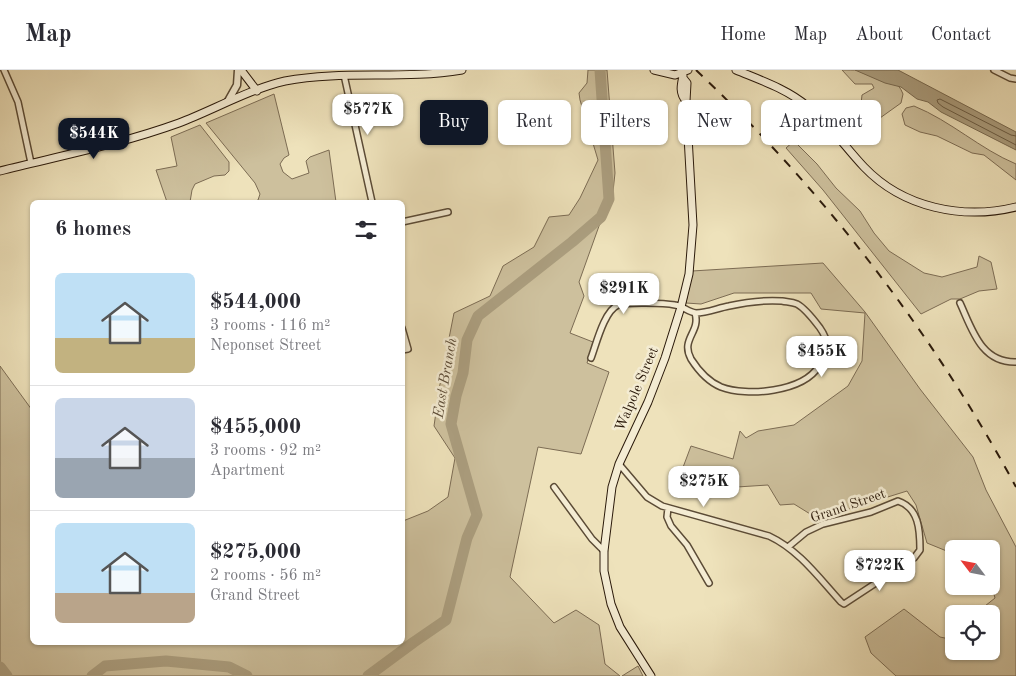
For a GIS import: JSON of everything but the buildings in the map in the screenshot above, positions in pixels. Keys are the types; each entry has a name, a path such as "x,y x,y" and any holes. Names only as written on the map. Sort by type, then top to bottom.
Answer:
{"main road":[{"path":"240,70 257,91"},
{"path":"0,171 140,136 180,123 284,81 366,72 416,76 462,70"},
{"path":"654,70 675,76 683,73"},
{"path":"736,70 788,93 807,106 865,168 885,186 896,192 924,204 957,211 984,213 1016,207"},
{"name":"Walpole Street","path":"650,676 620,627 604,571 604,551 612,487 665,358 689,274 693,225 686,101 687,83 683,73"}],"street":[{"path":"4,70 18,102 30,163"},
{"path":"227,103 237,85 240,70"},
{"path":"994,70 1016,79"},
{"path":"344,75 372,200"},
{"path":"405,221 448,212"},
{"path":"591,358 605,321 611,311 618,305 676,305 695,313 746,303 792,302 804,309 812,318 825,335 828,344 818,369 808,377 793,384 779,389 750,393 721,387 712,382 690,357 688,346 698,320 695,313"},
{"path":"960,303 977,339 989,354 1003,362 1016,362"},
{"name":"Grand Street","path":"620,464 646,497 654,502 668,508 769,536 788,547 806,563 844,604 914,558 920,550 918,524 913,510 898,501 871,512 823,524 806,532 788,547"},
{"path":"554,487 592,539 604,551"},
{"path":"668,508 667,517 671,526 687,545 709,583"}],"shaded area":[{"path":"588,70 607,70 609,100 581,100 581,103 579,93 587,83"},
{"path":"842,70 868,71 893,80 903,94 901,103 881,117 881,100 861,100 862,95 874,88 872,84 855,84"},
{"path":"274,94 289,155 280,164 283,172 292,179 309,173 306,161 310,157 329,150 336,200 258,200 260,194 255,183 206,123"},
{"path":"914,106 928,112 990,151 1016,164 1016,180 984,155 972,153 937,136 920,132 905,125 902,114 906,108"},
{"path":"200,125 229,162 229,171 225,175 214,176 195,184 190,200 166,200 156,170 177,166 171,137"},
{"path":"594,145 613,145 615,173 612,201 599,226 579,282 584,296 570,333 593,342 587,363 609,372 581,454 538,447 510,577 554,623 576,610 599,625 605,664 620,676 0,676 0,366 30,407 30,645 405,645 405,520 428,511 448,497 455,458 434,426 454,313 490,296 503,266 534,247 549,217 569,215 580,198 598,160"},
{"path":"789,145 798,145 817,164 836,188 860,211 874,233 889,251 924,273 942,277 977,267 979,256 991,262 997,289 979,291 960,299 951,299 921,314 823,190 786,148"},
{"path":"823,263 865,312 920,389 973,457 986,490 1016,547 1016,676 896,676 871,653 865,637 904,609 940,637 945,638 945,660 1000,660 1000,605 986,605 995,598 994,595 1000,595 1000,540 945,540 945,550 927,543 916,505 907,491 846,510 815,517 794,504 780,505 768,485 737,487 682,470 691,446 733,459 740,431 746,438 758,431 794,425 848,386 862,361 865,313 821,309 811,293 734,293 701,304 686,303 692,271"},
{"path":"638,666 643,676 622,676"}],"water":[{"path":"855,70 898,70 1016,132 1016,150 941,112 928,102 917,99 901,87 885,83"}],"waterway":[{"name":"East Branch","path":"368,676 446,620 467,538 477,515 451,424 456,396 463,373 467,340 478,316 601,217 609,199 600,70"},
{"name":"East Branch","path":"92,676 105,666 166,661 229,667 247,676"},
{"name":"East Branch","path":"0,667 7,676"}],"railway":[{"path":"696,70 788,164 872,266 912,319 949,374 984,430 1016,487"}]}
